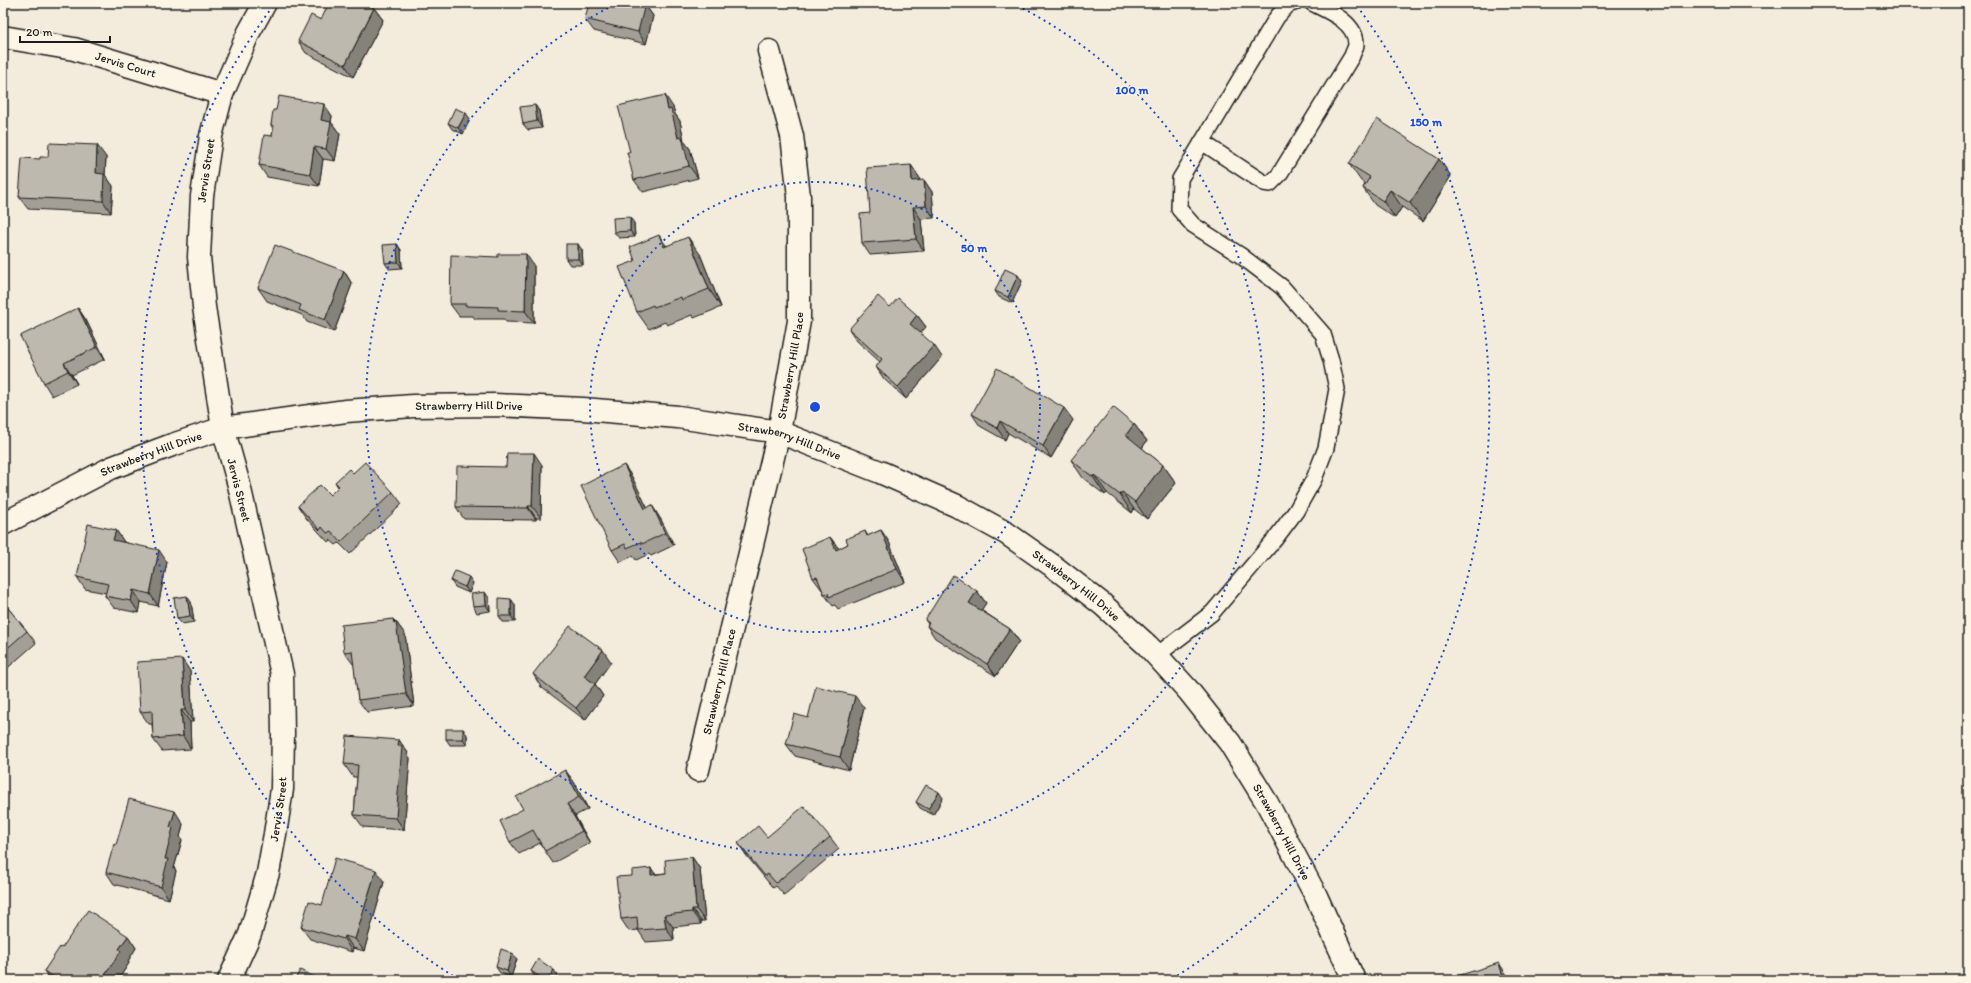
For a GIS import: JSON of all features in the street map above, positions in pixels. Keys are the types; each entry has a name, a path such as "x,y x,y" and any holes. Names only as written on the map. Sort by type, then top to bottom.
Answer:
{"street":[{"name":"Jervis Street","path":"229,980 250,934 268,873 282,789 282,674 239,485 223,428 204,307 199,258 202,196 212,136 222,94 249,32 265,3"},
{"name":"Jervis Court","path":"3,37 74,49 222,94"},
{"name":"Strawberry Hill Place","path":"698,770 779,432 800,320 799,196 792,136 769,51"},
{"name":"Strawberry Hill Drive","path":"3,524 111,468 223,428 346,411 413,406 495,405 583,409 678,417 779,432 908,484 956,506 1006,533 1102,604 1157,655 1188,690 1234,749 1267,803 1316,896 1354,980"}],"lane":[{"path":"1157,655 1212,613 1275,539 1296,511 1314,479 1326,448 1337,389 1331,360 1323,334 1282,287 1240,256 1193,225 1179,209 1180,179 1277,17 1288,4 1294,3"},
{"path":"1202,142 1264,183 1270,184 1279,175 1352,56 1356,44 1352,30 1334,14 1312,3"}],"building":[{"path":"329,3 364,3 374,8 345,65 298,41 311,15 321,20"},
{"path":"589,3 645,4 638,32 585,19"},
{"path":"665,95 668,110 671,109 678,138 682,137 689,166 634,180 627,152 630,152 618,106"},
{"path":"279,96 324,104 321,120 331,122 326,149 314,147 310,174 259,165 264,135 272,136 274,126 271,125 273,110 276,110"},
{"path":"535,105 537,121 523,124 520,107"},
{"path":"455,108 466,113 458,128 448,123"},
{"path":"1377,119 1439,159 1410,203 1390,190 1383,201 1363,188 1370,177 1349,164"},
{"path":"49,143 97,145 96,173 104,174 103,201 19,197 22,158 40,159 40,157 48,157"},
{"path":"911,165 912,181 924,180 926,206 913,207 916,239 862,243 860,214 870,213 867,168"},
{"path":"630,217 630,231 614,232 613,218"},
{"path":"659,235 664,247 688,237 709,289 682,300 681,297 654,307 653,305 637,312 619,267 635,261 630,247"},
{"path":"397,244 398,262 385,263 383,245"},
{"path":"566,244 578,244 578,259 566,259"},
{"path":"275,245 344,271 325,320 299,310 301,305 258,288"},
{"path":"498,254 526,254 525,311 498,310 498,307 450,304 451,255 498,257"},
{"path":"1005,269 1018,275 1008,297 995,291"},
{"path":"878,296 890,307 898,298 917,315 910,324 934,345 898,387 876,367 882,359 849,329"},
{"path":"78,308 97,347 64,363 68,371 44,383 20,336"},
{"path":"997,368 1064,408 1043,446 1000,421 997,428 972,414"},
{"path":"1113,407 1134,424 1126,435 1163,465 1135,502 1122,492 1120,495 1071,460"},
{"path":"507,453 534,453 532,506 528,506 528,508 456,507 457,466 506,467"},
{"path":"365,462 393,492 341,542 331,531 327,533 322,527 320,530 298,506 320,485 330,495 339,486 335,482 349,469 353,473"},
{"path":"624,465 645,509 652,505 665,533 642,544 641,542 627,548 625,544 612,550 581,486"},
{"path":"88,524 116,530 113,540 159,550 150,594 133,590 131,601 105,596 108,584 77,577"},
{"path":"881,530 897,569 829,597 828,593 824,594 817,577 813,578 802,549 830,537 836,550 848,544 846,539 865,531 867,536"},
{"path":"455,571 469,577 465,587 451,581"},
{"path":"953,575 977,591 969,603 1010,629 987,664 927,626 929,623 925,620"},
{"path":"485,592 486,605 473,606 471,594"},
{"path":"187,596 190,616 177,618 174,598"},
{"path":"499,598 511,599 511,616 499,616"},
{"path":"3,602 27,631 3,652"},
{"path":"393,619 394,623 396,622 406,694 358,700 352,651 344,652 341,625"},
{"path":"570,626 603,650 584,676 595,684 576,708 533,674"},
{"path":"182,659 185,710 181,710 183,736 153,739 152,711 140,712 137,662"},
{"path":"816,686 855,696 840,757 786,744 794,714 808,718"},
{"path":"446,729 463,729 463,739 446,739"},
{"path":"347,736 399,740 398,746 402,746 396,818 354,815 358,765 344,764"},
{"path":"565,770 579,797 567,804 582,831 545,851 533,830 510,842 500,821 523,809 516,797"},
{"path":"926,785 939,792 928,809 916,802"},
{"path":"129,799 175,811 170,827 173,828 165,859 168,859 161,887 106,872 114,844 116,845"},
{"path":"804,806 830,837 776,883 768,874 765,876 738,843 758,826 767,837"},
{"path":"692,857 696,909 692,909 692,912 664,915 666,928 638,930 637,917 621,919 616,877 632,876 632,870 651,868 651,875 666,873 665,860"},
{"path":"335,858 376,870 355,939 345,936 344,939 301,927 309,901 322,905"},
{"path":"88,910 128,936 119,949 121,951 105,975 108,977 106,980 58,980 44,971"},
{"path":"501,949 512,953 507,971 496,967"},
{"path":"538,959 554,970 547,980 544,980 531,971"},
{"path":"1499,963 1504,980 1454,980 1454,977"},
{"path":"300,970 321,980 295,980"}]}
